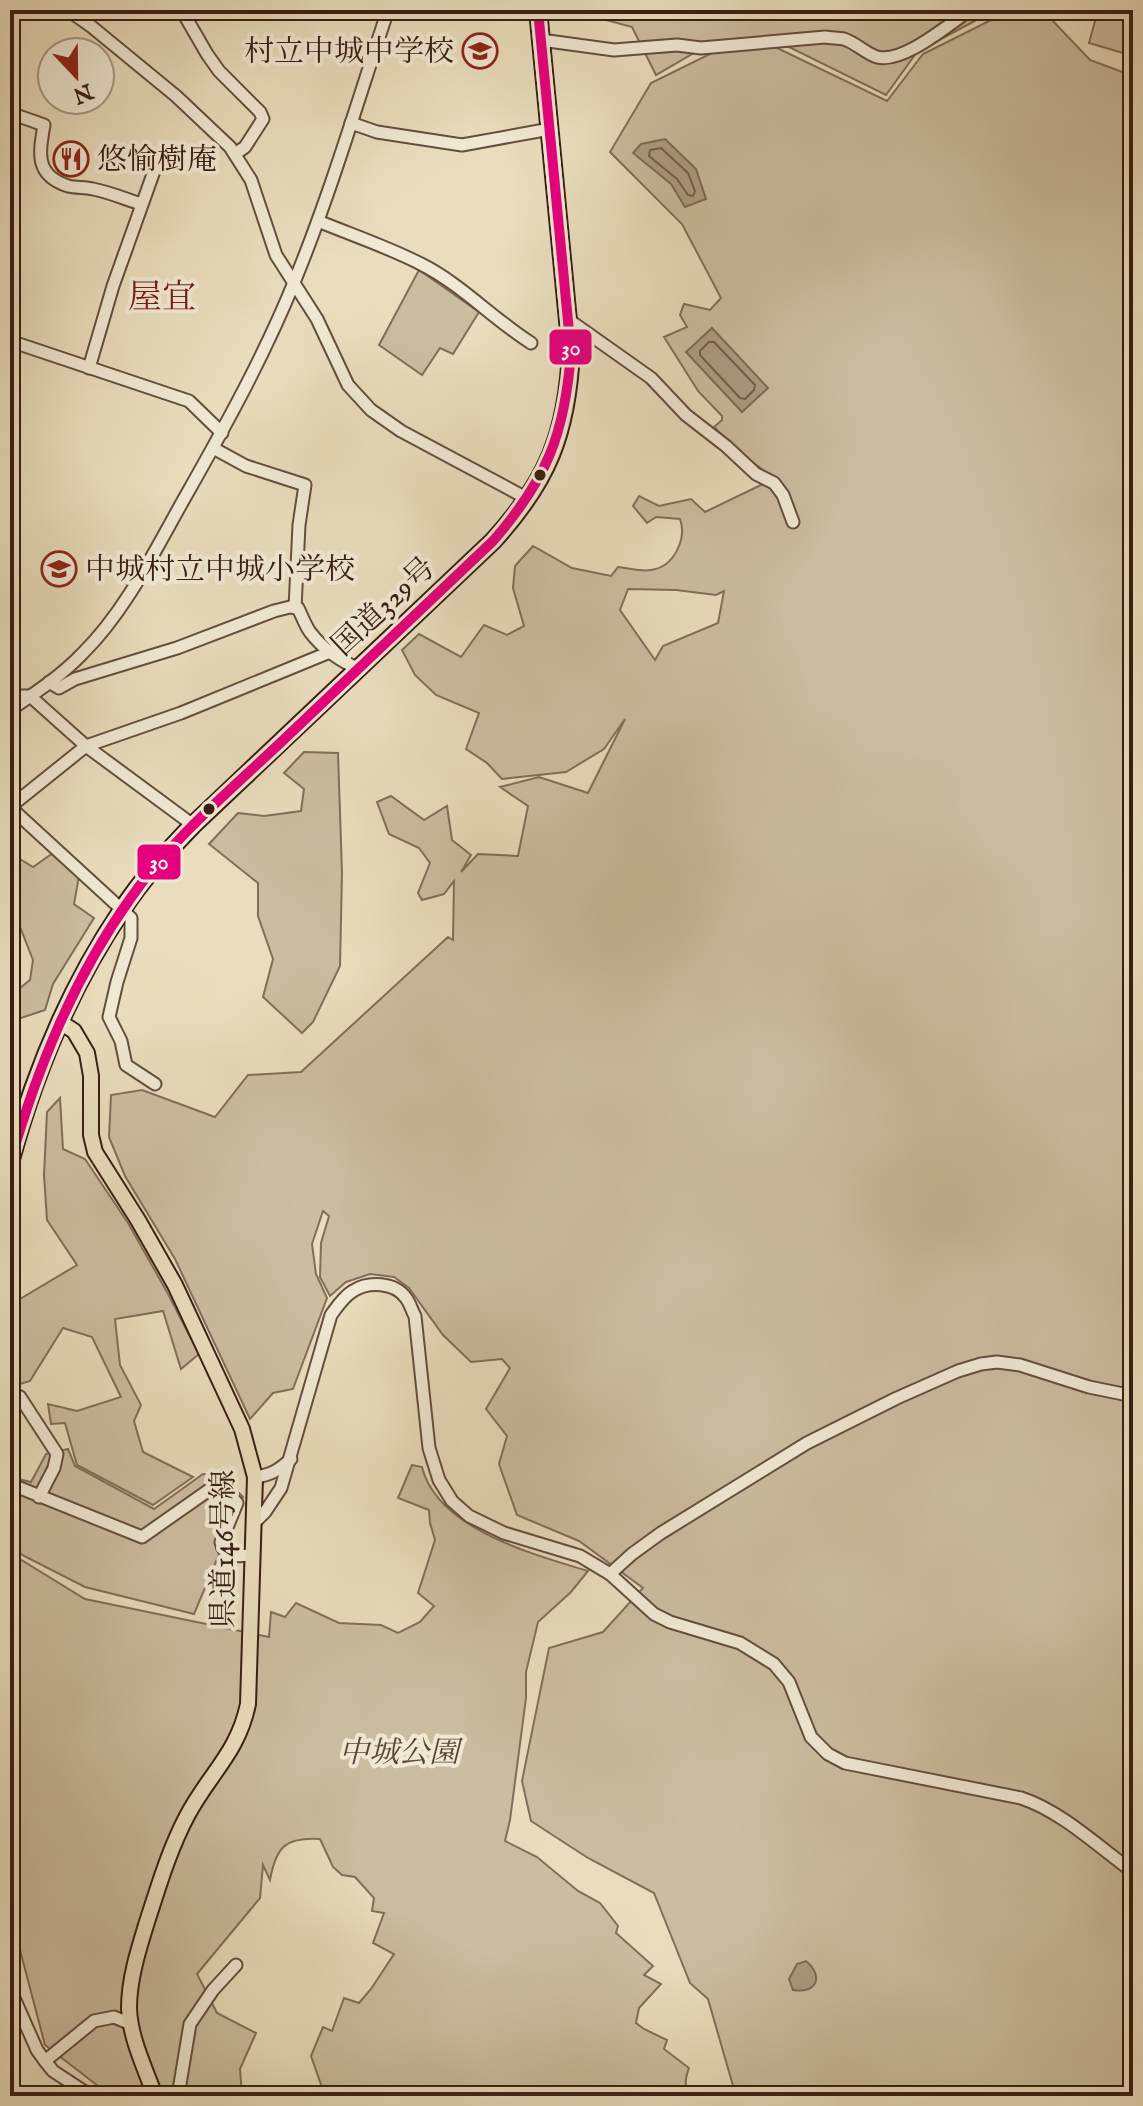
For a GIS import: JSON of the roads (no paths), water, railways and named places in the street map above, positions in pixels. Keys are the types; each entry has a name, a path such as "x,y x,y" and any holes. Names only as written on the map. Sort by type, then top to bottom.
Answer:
{"highway":[{"name":"国道329号","path":"10,1163 42,1066 81,976 122,909 154,867 193,825 493,541 528,499 544,472 564,413 571,352 538,10"}],"main road":[{"name":"県道146号線","path":"60,1022 74,1031 87,1053 91,1076 91,1135 95,1152 175,1285 242,1429 255,1477 248,1704 244,1721 239,1737 188,1815 166,1865 138,1951 130,1989 131,2024 155,2096"}],"street":[{"path":"68,10 176,96 235,154 251,180 276,255 317,319 348,385 371,410 401,431 528,499"},
{"path":"186,10 185,16 219,71 260,112 263,119 245,147 235,154"},
{"path":"10,710 82,655 108,626 143,572 222,433 295,282 388,10"},
{"path":"541,40 614,50 677,45 701,48 825,37 845,40 873,56 885,58 912,49 970,10"},
{"path":"10,113 44,125 40,146 41,165 46,173 69,186 92,188 141,204"},
{"path":"351,123 377,132 462,145 550,129"},
{"path":"89,368 158,160"},
{"path":"318,221 422,264 462,290 510,330 531,343"},
{"path":"569,320 651,378 686,415 756,474 774,483 783,495 793,522"},
{"path":"10,341 189,401 222,433"},
{"path":"213,448 246,466 305,485 299,525 295,608"},
{"path":"49,682 59,688 75,679 177,648 274,611 295,608 298,608 310,632 330,652 346,664 358,668"},
{"path":"155,1084 126,1065 121,1041 109,1017 131,938 131,918 10,807 86,746 181,713 330,652"},
{"path":"10,696 30,696 86,746 193,825"},
{"path":"253,1524 281,1488 331,1315 353,1291 365,1285 388,1286 406,1297 415,1316 429,1448 439,1480 452,1501 469,1516 504,1533 580,1556 610,1574 654,1614 670,1622 740,1643 774,1664 789,1682 811,1737 828,1754 866,1769 1037,1803 1133,1872"},
{"path":"610,1574 661,1533 807,1443 958,1371 997,1362 1020,1365 1089,1387 1133,1396"},
{"path":"10,1395 20,1397 57,1454 54,1468 39,1497"},
{"path":"255,1477 277,1472 291,1459"},
{"path":"10,1484 142,1537 219,1483 237,1503 221,1542 222,1549 232,1556 252,1555"},
{"path":"178,2096 190,2024 213,1990 236,1965"},
{"path":"10,1989 45,2061 53,2071 91,2096"},
{"path":"45,2061 94,2021 114,2017 131,2024"}],"water":[{"path":"665,139 696,169 706,199 685,207 671,184 633,153 641,144"},
{"path":"712,328 768,388 742,412 686,352"},
{"path":"806,1961 815,1972 815,1983 808,1989 793,1990 789,1979 797,1964"}],"place":[{"name":"村立中城中学校","path":"480,51"},
{"name":"悠愉樹庵","path":"71,159"},
{"name":"中城村立中城小学校","path":"59,569"}],"district":[{"name":"屋宜","path":"162,296"}],"park label":[{"name":"中城公園","path":"399,1752"}]}
